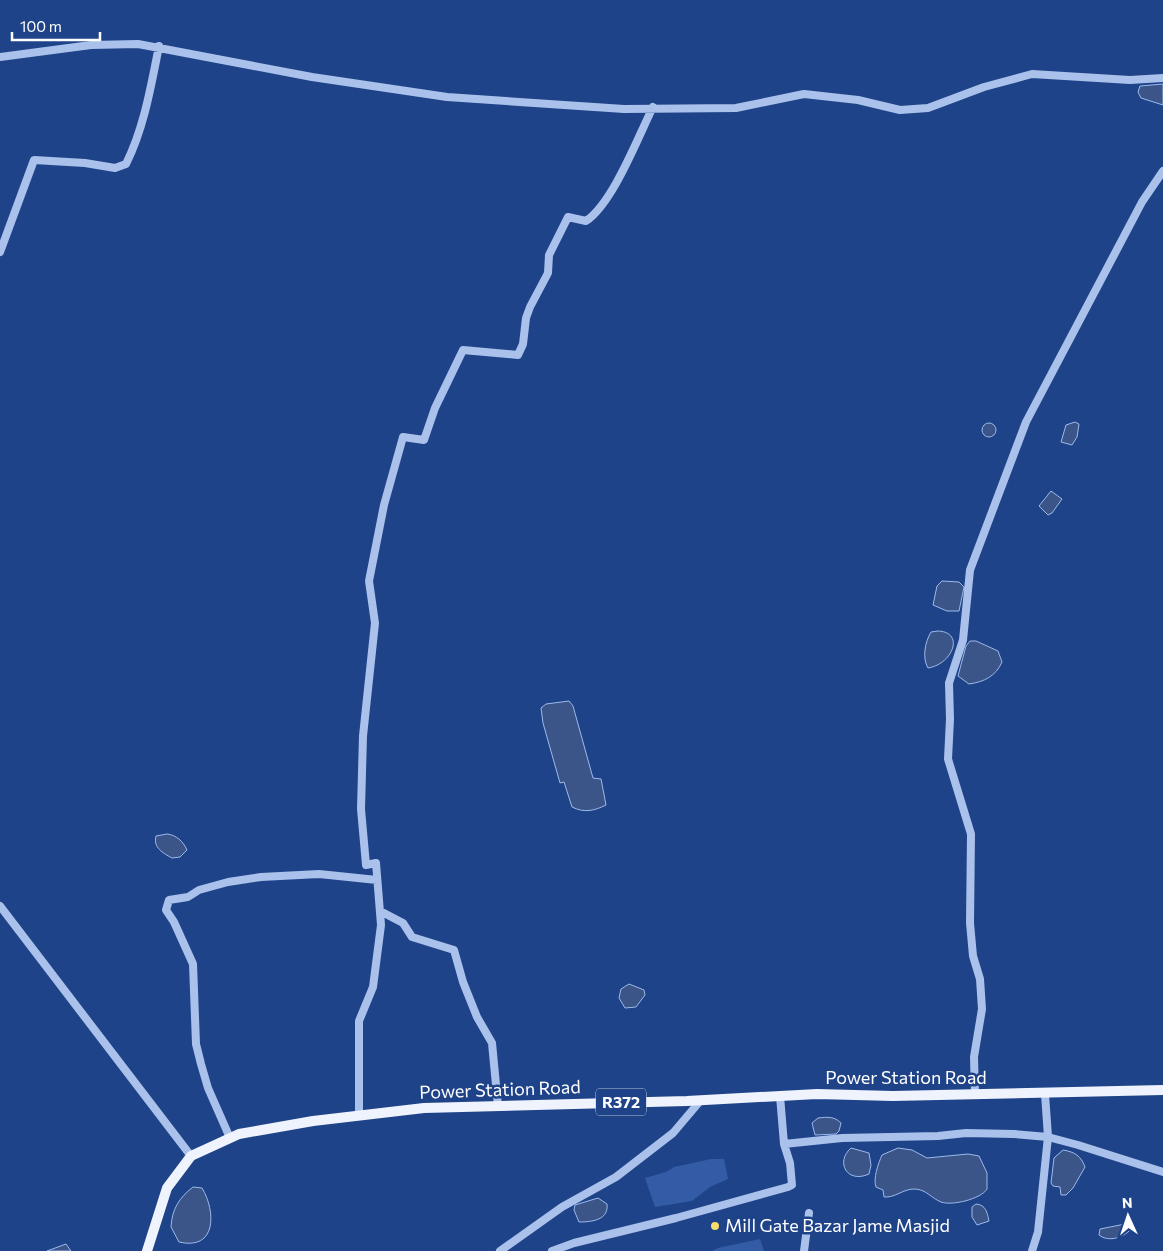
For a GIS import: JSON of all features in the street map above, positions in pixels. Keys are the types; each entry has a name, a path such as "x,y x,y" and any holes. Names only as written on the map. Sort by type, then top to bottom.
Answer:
{"main road":[{"name":"Power Station Road","path":"147,1251 167,1188 191,1156 248,1132 424,1108 701,1100 817,1094 975,1095 1163,1090"}],"street":[{"path":"0,57 91,45 138,44 159,46 312,77 447,97 624,109 652,107 736,108 804,94 858,100 900,110 928,108 984,87 1032,74 1113,79 1163,78"},
{"path":"0,252 34,160 85,163 114,168 126,164 132,153 147,103 159,46"},
{"path":"359,1116 359,1021 373,987 381,925 376,863 366,864 361,808 363,736 375,623 369,581 384,505 403,437 424,440 435,408 463,350 518,355 523,344 526,318 548,274 549,255 568,217 586,221 596,214 628,161 652,107"},
{"path":"975,1095 974,1057 982,1009 980,979 973,956 970,923 971,834 951,773 948,751 950,719 949,684 963,640 970,570 1026,422 1142,202 1163,171"},
{"path":"230,1138 208,1088 200,1064 196,1044 193,964 174,922 166,910 169,900 188,897 199,890 228,882 261,877 319,874 377,880"},
{"path":"0,906 191,1156"},
{"path":"380,912 403,924 412,937 454,950 463,982 492,1043 498,1106"},
{"path":"1032,1251 1038,1232 1048,1137 1045,1094"},
{"path":"552,1251 574,1243 603,1237 792,1185 790,1163 784,1144 780,1096"},
{"path":"500,1251 562,1207 616,1177 673,1133 701,1100"},
{"path":"784,1144 842,1138 1001,1133 1048,1137 1163,1172"},
{"path":"804,1251 808,1213"}],"shaded area":[{"path":"1163,84 1163,105 1141,98 1138,92 1140,86"},
{"path":"1075,422 1079,424 1077,437 1072,445 1061,442 1066,425"},
{"path":"986,423 992,423 996,430 992,437 986,437 982,433 982,427"},
{"path":"1051,491 1062,499 1052,513 1048,515 1039,506"},
{"path":"942,581 959,582 964,587 959,611 947,611 933,605 937,586"},
{"path":"931,632 946,633 951,637 953,642 952,648 944,661 928,668 925,660 927,640"},
{"path":"970,641 976,641 998,651 1002,662 989,678 969,684 958,676 966,646"},
{"path":"569,701 573,706 593,778 601,779 606,805 593,810 585,811 572,807 564,782 560,783 543,723 541,708 546,704"},
{"path":"167,834 181,841 187,850 180,857 172,858 157,847 156,836"},
{"path":"629,984 644,990 645,995 636,1007 625,1008 619,998 621,989"},
{"path":"818,1118 836,1119 841,1123 839,1131 836,1134 815,1135 812,1123"},
{"path":"851,1148 869,1153 871,1165 869,1174 855,1176 849,1174 846,1170 844,1159"},
{"path":"898,1148 912,1150 927,1158 968,1154 979,1156 987,1173 987,1189 984,1193 973,1199 952,1203 941,1202 918,1189 906,1190 884,1197 883,1190 876,1187 875,1184 878,1167 882,1155"},
{"path":"1063,1150 1077,1155 1085,1167 1073,1188 1066,1195 1061,1195 1060,1187 1053,1186 1051,1183 1054,1158"},
{"path":"711,1159 724,1159 728,1179 710,1187 692,1201 655,1207 645,1178 666,1172 674,1167"},
{"path":"193,1187 202,1188 207,1197 210,1207 210,1227 207,1235 201,1241 191,1243 179,1242 171,1227 173,1215 180,1200"},
{"path":"598,1198 607,1204 605,1214 594,1221 579,1222 574,1210 575,1205"},
{"path":"976,1204 984,1207 989,1221 977,1225 972,1217 972,1207"},
{"path":"1130,1223 1132,1228 1117,1238 1107,1239 1099,1235 1100,1229"},
{"path":"760,1239 764,1251 712,1251 718,1248"},
{"path":"66,1244 71,1251 47,1251"}],"place":[{"name":"Mill Gate Bazar Jame Masjid","path":"715,1226"}]}
